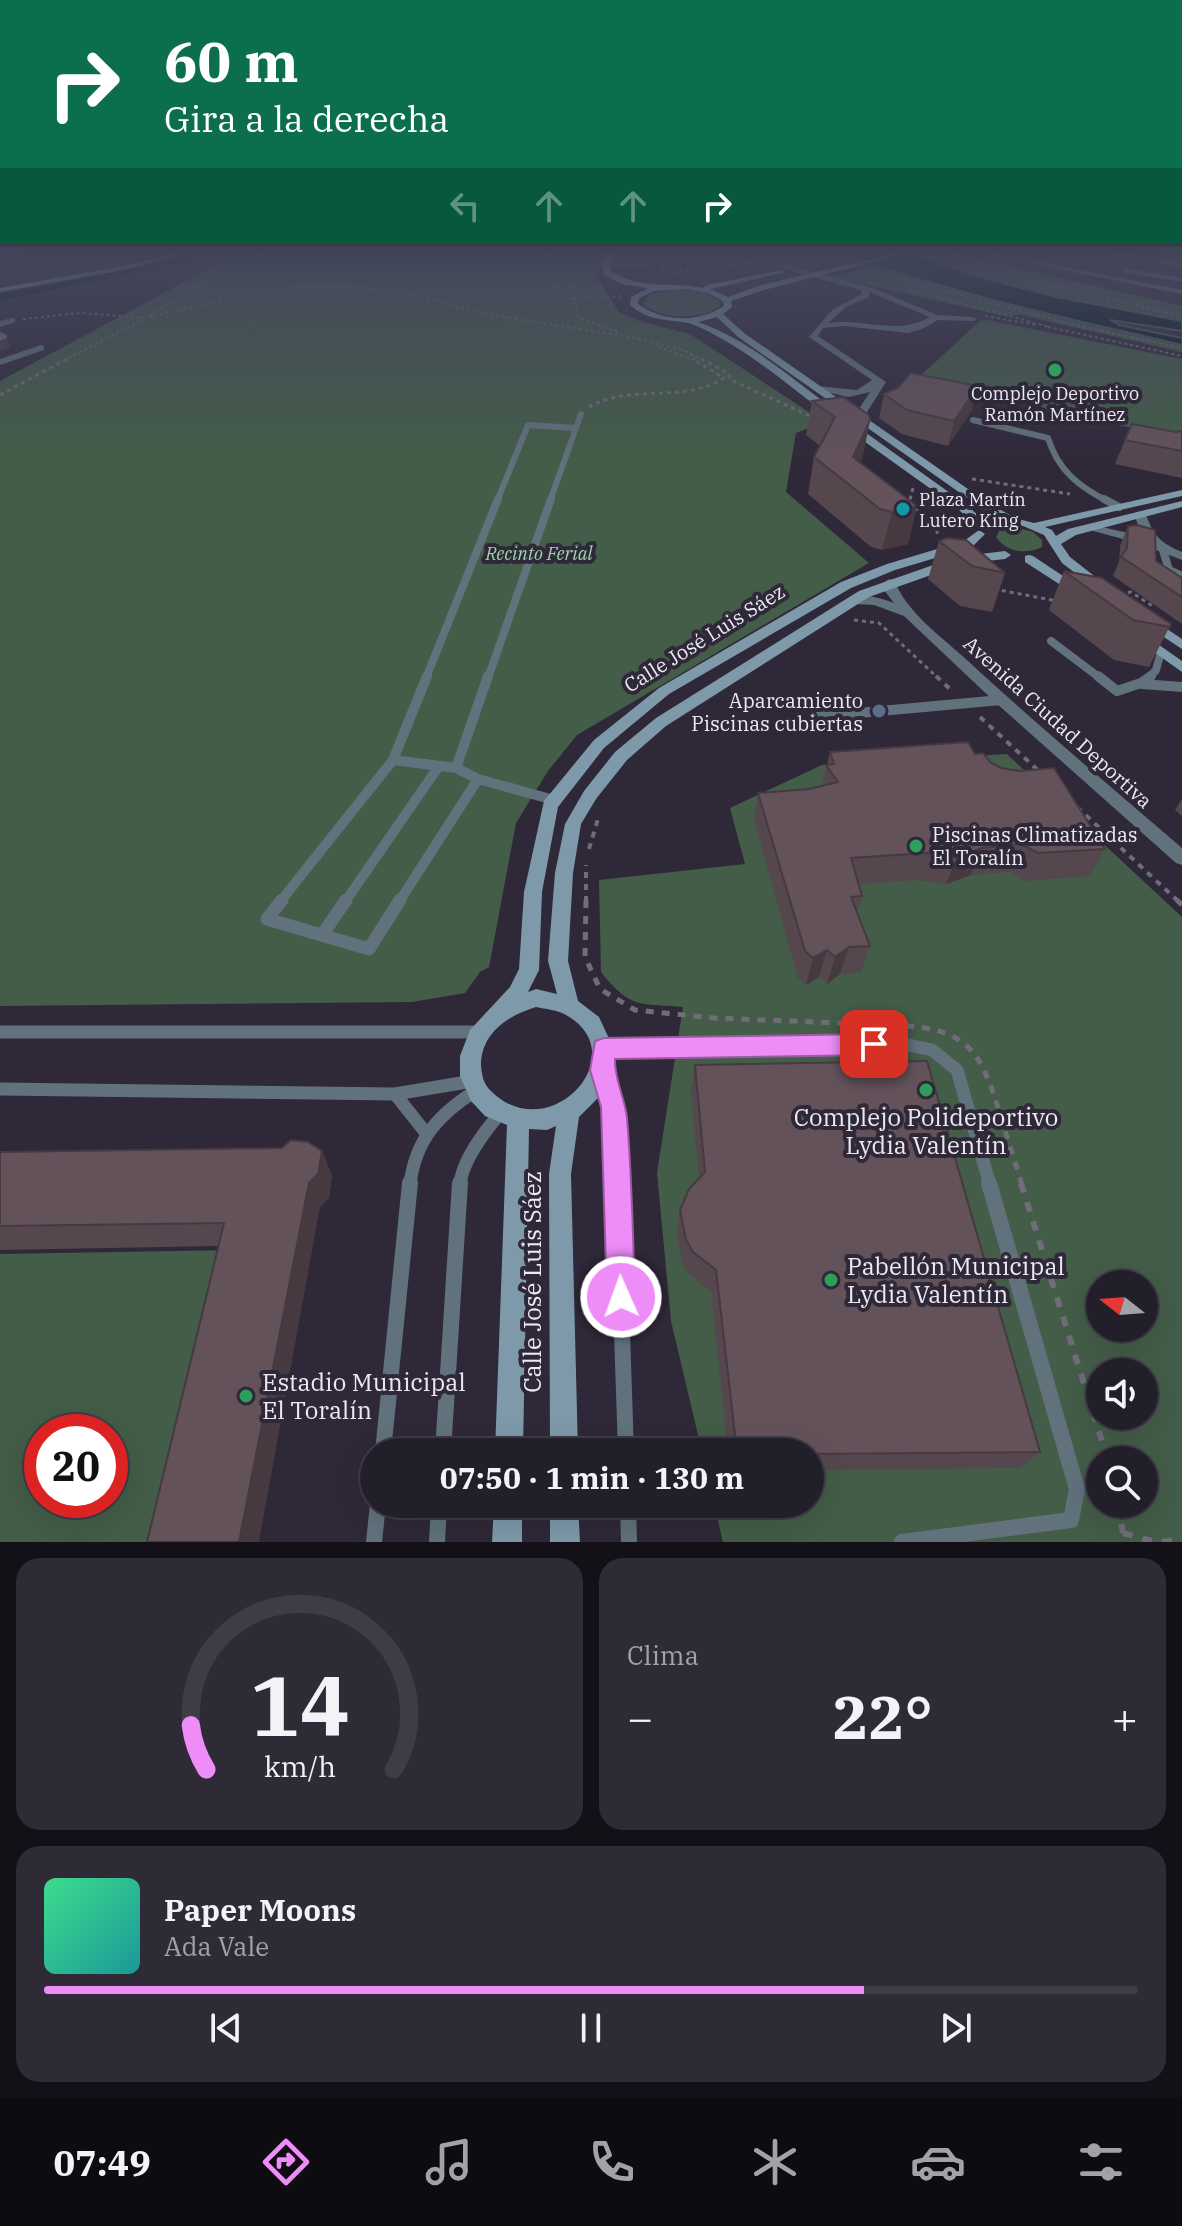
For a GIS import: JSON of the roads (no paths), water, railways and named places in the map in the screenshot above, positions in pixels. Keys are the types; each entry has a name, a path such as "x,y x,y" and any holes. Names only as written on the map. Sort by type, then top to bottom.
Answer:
{"street":[{"path":"693,322 726,337 960,505 981,530 986,546 1005,555 1029,559 1041,557 1055,545 1088,528 1182,504"},
{"path":"727,322 741,335 995,513 1014,521 1035,526 1182,493"},
{"path":"825,322 814,335 815,339 875,377 881,385 866,404 863,421"},
{"path":"820,327 841,323 908,330 925,322"},
{"path":"0,351 27,345 41,348 0,362"},
{"path":"818,389 864,392 874,386 875,377"},
{"path":"1140,514 1147,535 1162,547"},
{"path":"981,530 996,521 1014,521"},
{"path":"1035,526 1066,560 1114,596"},
{"path":"1088,528 1124,535 1182,556"},
{"name":"Calle José Luis Sáez","path":"569,1004 558,961 564,873 573,824 590,795 621,756 661,722 855,600 956,555 981,530"},
{"name":"Calle José Luis Sáez","path":"503,1007 517,993 529,970 533,892 541,841 554,800 599,744 664,691 846,585 908,561 956,555 1005,555"},
{"path":"1029,559 1093,601"},
{"name":"Avenida Ciudad Deportiva","path":"889,583 890,590 909,614 1001,700 1182,858"},
{"name":"Avenida Ciudad Deportiva","path":"855,600 876,601 909,614"},
{"path":"1138,613 1182,645"},
{"path":"1127,627 1182,668"},
{"path":"536,998 569,1004 585,1015 597,1030 603,1059 591,1093 569,1111 544,1119 509,1115 475,1085 470,1056 478,1032 503,1007 536,998"},
{"name":"Calle José Luis Sáez","path":"564,1438 560,1174 569,1111"},
{"name":"Calle José Luis Sáez","path":"509,1115 509,1438"},
{"path":"507,1542 508,1518"},
{"path":"564,1518 565,1542"}],"lane":[{"path":"456,768 581,414"},
{"path":"973,420 1048,438 1058,466 1079,488 1119,507"},
{"path":"478,779 369,949 267,919 393,760 528,425 576,428"},
{"path":"1162,547 1169,570 1182,576"},
{"path":"1051,641 1117,691 1142,684 1182,687"},
{"path":"1142,684 1158,671 1161,652"},
{"path":"815,717 1001,700"},
{"path":"393,760 456,768 478,779 554,800"},
{"path":"322,935 439,766"},
{"path":"0,1032 478,1032"},
{"path":"626,1438 616,1141 603,1059 904,1044 932,1050 957,1070 1077,1489 1071,1520 902,1542"},
{"path":"0,1089 395,1094 475,1085"},
{"path":"384,1438 411,1175 426,1133 442,1111 475,1085"},
{"path":"395,1094 426,1133"},
{"path":"444,1438 461,1175 487,1128 509,1115"},
{"path":"374,1542 377,1518"},
{"path":"437,1542 438,1518"},
{"path":"628,1518 629,1542"}],"place":[{"name":"Complejo Deportivo Ramón Martínez","path":"1055,370"},
{"name":"Plaza Martín Lutero King","path":"903,509"},
{"name":"Aparcamiento Piscinas cubiertas","path":"879,711"},
{"name":"Piscinas Climatizadas El Toralín","path":"916,846"},
{"name":"Complejo Polideportivo Lydia Valentín","path":"926,1090"},
{"name":"Pabellón Municipal Lydia Valentín","path":"831,1280"},
{"name":"Estadio Municipal El Toralín","path":"246,1396"}],"park label":[{"name":"Recinto Ferial","path":"539,553"}]}
